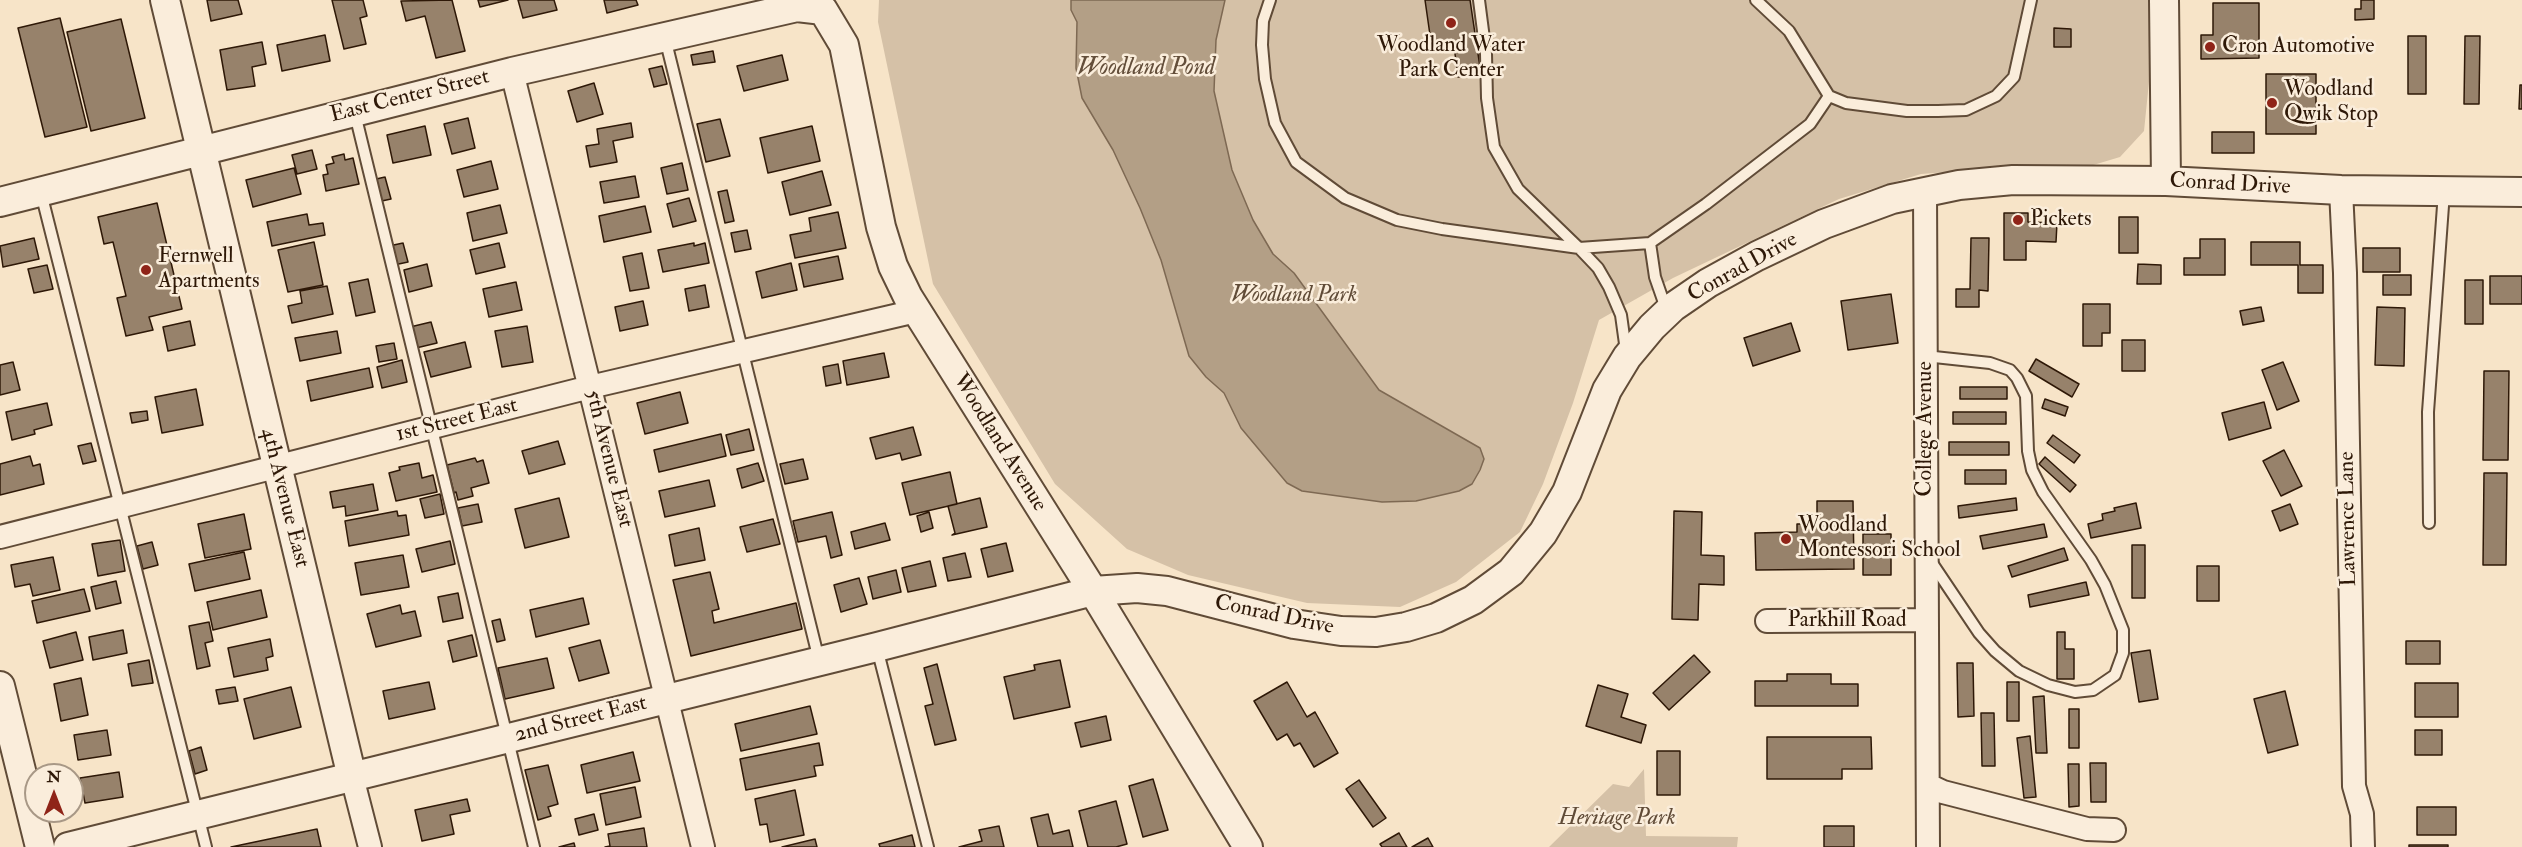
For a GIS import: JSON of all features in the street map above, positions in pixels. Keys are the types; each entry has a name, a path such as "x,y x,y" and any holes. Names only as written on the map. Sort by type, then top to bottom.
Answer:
{"street":[{"name":"4th Avenue East","path":"165,0 276,468 370,847"},
{"path":"2164,0 2166,181"},
{"name":"East Center Street","path":"0,201 512,72 797,8 823,10"},
{"name":"Woodland Avenue","path":"823,10 844,45 881,227 893,266 916,311 1093,591 1248,847"},
{"name":"5th Avenue East","path":"512,72 703,847"},
{"name":"Conrad Drive","path":"1093,591 1137,588 1167,591 1294,624 1341,631 1406,627 1436,618 1473,600 1511,572 1543,533 1567,492 1607,390 1627,357 1652,327 1671,309 1708,283 1747,261 1824,224 1873,205 1959,184 2013,180 2166,181 2341,190 2522,192"},
{"name":"Lawrence Lane","path":"2341,190 2345,273 2354,786 2362,814 2363,847"},
{"name":"College Avenue","path":"1925,191 1928,847"},
{"name":"1st Street East","path":"0,537 590,387 916,311"},
{"name":"2nd Street East","path":"68,847 877,647 1093,591"},
{"name":"Parkhill Road","path":"1767,621 1926,620"},
{"path":"0,686 40,847"},
{"path":"1928,785 1943,792 2086,829 2114,830"}],"lane":[{"path":"1270,0 1263,21 1262,45 1265,79 1275,123 1296,162 1345,198 1397,220 1442,229 1579,248 1650,243 1706,204 1810,124 1829,96"},
{"path":"1479,0 1486,54 1487,98 1494,147 1518,189 1598,268 1621,315 1627,357"},
{"path":"1756,0 1789,31 1829,96 1846,103 1907,111 1966,110 1996,96 2014,77 2031,0"},
{"path":"665,37 819,661"},
{"path":"354,111 534,847"},
{"path":"41,191 206,847"},
{"path":"2429,523 2428,412 2444,191"},
{"path":"1650,243 1660,292 1663,300 1671,309"},
{"path":"1925,356 1990,363 2010,370 2017,378 2026,396 2028,451 2032,470 2043,492 2091,560 2105,585 2123,630 2123,653 2115,675 2093,690 2075,692 2048,685 2019,671 1995,651 1979,633 1926,555"},
{"path":"877,647 928,847"}],"green space":[{"name":"Woodland Park","path":"879,0 2152,0 2150,72 2144,131 2120,157 2090,166 2028,166 1921,174 1839,199 1673,278 1599,320 1573,403 1543,484 1520,532 1456,582 1400,607 1307,603 1188,575 1127,549 1055,484 933,284 878,22"},
{"name":"Heritage Park","path":"1644,769 1646,836 1738,837 1737,847 1549,847 1613,784 1629,787"}],"water":[{"name":"Woodland Pond","path":"1071,0 1225,0 1216,40 1214,91 1232,170 1253,220 1273,254 1294,273 1379,390 1480,448 1484,459 1472,484 1459,491 1416,501 1382,502 1302,491 1287,483 1241,428 1224,393 1206,377 1189,356 1161,260 1140,208 1113,150 1082,98 1076,68 1077,22 1071,10"}],"building":[{"path":"207,0 238,0 242,14 211,21"},
{"path":"332,0 363,0 367,16 360,18 366,44 344,49"},
{"path":"452,0 465,51 436,58 425,16 406,21 401,1"},
{"path":"478,0 508,0 480,7"},
{"path":"518,0 554,0 557,10 523,18"},
{"path":"604,0 636,0 638,5 607,13"},
{"name":"Woodland Water Park Center","path":"1425,0 1470,0 1481,74 1458,77 1454,46 1432,49"},
{"path":"2361,0 2374,0 2374,19 2355,20 2355,9 2361,9"},
{"path":"2213,3 2259,3 2259,58 2201,59 2201,35 2213,35"},
{"path":"60,18 87,127 45,137 18,28"},
{"path":"121,19 145,118 91,131 67,32"},
{"path":"2054,28 2071,29 2071,47 2054,47"},
{"path":"325,35 330,61 282,71 277,45"},
{"path":"2408,36 2426,36 2426,94 2408,94"},
{"path":"2465,36 2480,36 2479,104 2464,104"},
{"path":"262,42 266,64 252,67 255,86 227,90 220,50"},
{"path":"713,51 715,62 693,65 691,55"},
{"path":"782,55 788,80 744,91 737,66"},
{"path":"662,66 667,84 654,87 649,69"},
{"path":"2266,74 2316,74 2316,134 2266,134"},
{"path":"594,83 603,114 577,122 568,91"},
{"path":"2520,85 2522,85 2522,109 2519,109"},
{"path":"468,118 475,148 452,154 444,124"},
{"path":"720,119 730,156 706,162 697,124"},
{"path":"631,123 633,137 613,141 617,162 590,167 586,146 599,144 597,129"},
{"path":"425,126 431,155 393,163 387,135"},
{"path":"812,126 820,161 768,173 760,138"},
{"path":"2212,132 2254,132 2254,153 2212,153"},
{"path":"312,150 317,169 297,174 292,155"},
{"path":"344,154 345,160 353,158 359,184 326,191 323,175 328,174 326,165 334,163 332,157"},
{"path":"491,161 498,189 464,197 457,170"},
{"path":"682,163 688,190 667,194 661,168"},
{"path":"294,168 301,194 253,207 246,180"},
{"path":"822,171 831,205 790,215 782,182"},
{"path":"635,176 639,197 604,203 600,182"},
{"path":"385,177 391,199 377,202 372,180"},
{"path":"727,190 734,221 725,223 718,192"},
{"path":"689,198 696,221 673,227 667,204"},
{"name":"Fernwell Apartments","path":"157,203 182,309 149,317 153,330 126,336 117,298 126,296 113,242 104,244 98,217"},
{"path":"500,205 507,233 473,241 467,213"},
{"path":"645,206 651,232 604,242 599,216"},
{"path":"838,212 846,248 795,258 790,235 811,231 809,218"},
{"path":"2004,213 2028,213 2028,222 2057,223 2056,242 2026,241 2026,260 2004,260"},
{"path":"307,214 309,225 323,223 325,235 272,246 267,222"},
{"path":"2119,217 2138,217 2138,253 2119,253"},
{"path":"747,230 751,249 735,252 731,233"},
{"path":"34,238 39,259 3,267 0,246"},
{"path":"1971,238 1989,238 1988,291 1979,290 1979,307 1956,307 1956,289 1970,289"},
{"path":"2200,239 2225,239 2225,275 2184,275 2184,258 2200,258"},
{"path":"314,242 323,285 288,292 278,250"},
{"path":"2251,242 2300,242 2300,265 2323,265 2323,293 2298,293 2298,265 2251,265"},
{"path":"403,243 408,262 394,265 389,246"},
{"path":"499,243 505,267 476,274 470,250"},
{"path":"694,243 694,246 705,243 709,263 663,272 658,250"},
{"path":"2363,248 2400,248 2400,272 2363,272"},
{"path":"642,253 649,288 630,291 623,257"},
{"path":"838,256 843,279 804,287 799,264"},
{"path":"791,263 797,290 762,298 756,272"},
{"path":"427,264 432,286 409,292 404,270"},
{"path":"2138,264 2161,265 2161,284 2137,284"},
{"path":"47,265 53,289 34,293 28,269"},
{"path":"2383,275 2411,275 2411,295 2383,295"},
{"path":"2490,276 2522,276 2522,304 2490,304"},
{"path":"368,279 375,312 356,316 349,283"},
{"path":"2465,280 2483,280 2483,324 2465,324"},
{"path":"516,282 522,310 489,317 483,289"},
{"path":"705,285 709,307 689,311 685,289"},
{"path":"327,286 333,314 292,323 288,306 302,303 300,291"},
{"path":"1891,294 1898,343 1848,350 1841,301"},
{"path":"643,301 648,325 620,331 615,307"},
{"path":"2083,304 2110,304 2110,333 2102,333 2102,346 2083,346"},
{"path":"2261,307 2264,321 2243,325 2240,311"},
{"path":"2377,307 2405,308 2404,366 2375,365"},
{"path":"190,321 195,345 168,351 163,327"},
{"path":"431,322 437,343 416,348 410,327"},
{"path":"1791,323 1800,351 1753,366 1744,338"},
{"path":"527,326 533,362 502,367 495,331"},
{"path":"337,331 341,353 300,361 295,338"},
{"path":"2122,340 2145,340 2145,371 2122,371"},
{"path":"465,342 471,367 431,377 424,352"},
{"path":"394,343 397,359 379,362 376,346"},
{"path":"884,353 889,377 847,385 843,361"},
{"path":"2036,359 2079,384 2072,397 2029,371"},
{"path":"402,360 407,382 382,388 377,367"},
{"path":"13,362 20,390 0,395 0,365"},
{"path":"2283,362 2299,401 2277,410 2262,370"},
{"path":"838,364 841,383 826,386 823,367"},
{"path":"369,368 373,387 311,401 307,381"},
{"path":"2484,371 2509,371 2508,460 2483,460"},
{"path":"1960,387 2007,387 2007,399 1960,399"},
{"path":"196,389 203,425 162,433 155,397"},
{"path":"680,392 688,423 645,434 637,403"},
{"path":"2045,399 2068,407 2065,416 2042,408"},
{"path":"2264,402 2271,428 2229,440 2222,413"},
{"path":"47,403 52,425 34,430 35,434 12,440 6,412"},
{"path":"147,411 148,420 132,423 130,413"},
{"path":"1953,412 2006,412 2006,424 1953,424"},
{"path":"913,427 921,455 902,460 900,453 876,459 870,438"},
{"path":"749,429 754,450 731,455 726,435"},
{"path":"721,434 726,456 659,472 654,450"},
{"path":"2053,435 2080,455 2074,463 2047,443"},
{"path":"558,441 565,464 529,474 522,451"},
{"path":"1949,442 2009,442 2009,455 1949,455"},
{"path":"91,443 96,461 83,464 78,446"},
{"path":"2284,450 2302,486 2281,496 2263,461"},
{"path":"30,456 33,466 40,464 44,484 0,495 0,464"},
{"path":"2045,457 2076,485 2070,492 2039,464"},
{"path":"475,458 477,462 483,460 489,483 471,488 473,496 458,500 447,465"},
{"path":"803,459 808,479 785,484 780,464"},
{"path":"419,463 422,478 433,475 437,492 396,501 389,473 400,470 399,467"},
{"path":"758,463 764,481 742,488 737,469"},
{"path":"1965,470 2006,470 2006,484 1965,484"},
{"path":"950,472 957,504 910,515 902,483"},
{"path":"2484,473 2507,473 2506,565 2483,565"},
{"path":"709,480 715,506 665,517 659,491"},
{"path":"373,484 378,510 346,516 345,506 333,508 330,492"},
{"path":"440,494 444,514 425,518 420,499"},
{"path":"559,498 569,537 525,548 515,509"},
{"path":"980,498 987,527 952,535 955,533 948,506"},
{"path":"2016,498 2017,510 1959,518 1958,506"},
{"path":"1817,501 1853,501 1854,569 1756,570 1755,533 1797,532 1797,524 1817,524"},
{"path":"2136,503 2141,528 2091,538 2088,524 2103,520 2102,514 2115,511 2114,508"},
{"path":"478,504 482,522 462,526 458,508"},
{"path":"2290,504 2298,524 2280,531 2272,511"},
{"path":"397,511 398,516 406,515 409,535 349,546 345,521"},
{"path":"1674,511 1702,512 1701,555 1724,556 1724,585 1699,584 1698,620 1672,619"},
{"path":"832,512 842,555 831,558 826,536 798,542 793,521"},
{"path":"929,512 933,528 921,532 917,516"},
{"path":"244,514 251,549 205,558 198,524"},
{"path":"773,519 780,544 747,552 740,527"},
{"path":"885,523 890,540 855,549 851,532"},
{"path":"2044,524 2047,537 1983,549 1980,536"},
{"path":"699,528 705,560 675,566 669,535"},
{"path":"1863,534 1891,534 1891,575 1863,575"},
{"path":"120,540 125,571 98,576 92,544"},
{"path":"450,541 455,564 422,572 416,549"},
{"path":"152,542 158,565 143,569 137,546"},
{"path":"1006,543 1013,571 988,577 981,549"},
{"path":"2132,545 2145,545 2145,598 2132,598"},
{"path":"2064,548 2068,560 2012,577 2008,566"},
{"path":"244,552 250,579 195,591 189,564"},
{"path":"965,553 971,577 948,581 943,558"},
{"path":"403,555 409,587 361,595 355,563"},
{"path":"53,557 60,590 33,596 30,584 15,587 11,565"},
{"path":"930,561 936,586 908,592 902,568"},
{"path":"2197,566 2219,566 2219,601 2197,601"},
{"path":"896,570 901,592 873,599 868,577"},
{"path":"710,572 719,609 712,611 714,623 796,603 802,629 691,656 673,580"},
{"path":"859,578 867,604 841,612 834,585"},
{"path":"116,581 121,603 96,609 91,587"},
{"path":"2086,582 2089,595 2030,607 2028,595"},
{"path":"84,589 90,611 37,623 32,601"},
{"path":"261,590 267,617 213,630 207,602"},
{"path":"458,593 463,618 443,622 438,597"},
{"path":"583,598 589,624 536,637 530,610"},
{"path":"400,605 402,614 415,611 421,636 376,647 367,614"},
{"path":"500,619 505,640 497,642 492,621"},
{"path":"209,622 213,641 205,643 210,666 197,669 189,626"},
{"path":"123,630 127,653 93,660 89,637"},
{"path":"76,632 83,660 50,668 43,641"},
{"path":"2057,632 2065,632 2065,649 2074,649 2074,679 2057,679"},
{"path":"472,635 477,656 453,662 448,641"},
{"path":"270,639 273,656 266,658 268,670 234,677 228,648"},
{"path":"600,640 609,673 579,681 569,648"},
{"path":"2406,641 2440,641 2440,664 2406,664"},
{"path":"2150,650 2158,699 2139,702 2131,653"},
{"path":"1694,655 1710,672 1669,710 1653,693"},
{"path":"547,658 554,688 505,699 498,668"},
{"path":"149,660 153,683 132,686 128,664"},
{"path":"1060,660 1070,707 1014,719 1004,677 1035,670 1034,665"},
{"path":"1957,663 1973,663 1974,716 1958,717"},
{"path":"937,664 956,740 935,745 925,706 933,704 924,668"},
{"path":"1787,674 1831,674 1831,684 1858,684 1858,706 1755,706 1755,681 1787,681"},
{"path":"81,678 88,715 61,721 54,684"},
{"path":"429,682 435,709 389,719 383,691"},
{"path":"1287,682 1307,717 1315,712 1338,753 1314,767 1300,743 1294,746 1287,734 1277,740 1254,701"},
{"path":"2007,682 2019,682 2019,721 2007,721"},
{"path":"2415,683 2458,683 2458,717 2415,717"},
{"path":"1598,685 1628,694 1621,717 1646,725 1641,743 1586,726"},
{"path":"235,687 238,701 219,704 216,690"},
{"path":"291,687 301,727 254,739 244,699"},
{"path":"2285,691 2298,745 2268,753 2254,699"},
{"path":"2044,696 2047,753 2036,753 2033,697"},
{"path":"810,706 817,734 741,751 735,724"},
{"path":"2069,709 2079,709 2079,748 2069,748"},
{"path":"1981,713 1994,713 1995,766 1982,766"},
{"path":"1106,716 1111,740 1081,747 1075,723"},
{"path":"107,730 111,755 78,760 74,735"},
{"path":"2415,730 2442,730 2442,755 2415,755"},
{"path":"2030,736 2036,797 2024,798 2017,738"},
{"path":"1767,737 1871,737 1872,769 1842,769 1842,779 1767,779"},
{"path":"819,743 823,765 814,766 816,776 746,790 740,759"},
{"path":"201,747 207,770 195,774 189,751"},
{"path":"1657,751 1680,751 1680,795 1657,795"},
{"path":"633,752 640,781 587,793 581,765"},
{"path":"2090,763 2106,763 2106,802 2091,802"},
{"path":"2068,764 2079,764 2079,806 2069,807"},
{"path":"548,765 558,804 548,807 551,816 538,820 525,770"},
{"path":"119,772 123,797 85,803 84,777"},
{"path":"1153,779 1168,830 1143,837 1129,786"},
{"path":"1359,780 1386,818 1373,827 1346,789"},
{"path":"635,787 641,817 606,825 600,794"},
{"path":"795,790 804,835 770,842 767,824 760,825 755,799"},
{"path":"467,799 470,811 450,815 454,834 422,841 415,810"},
{"path":"1116,801 1127,844 1116,847 1088,847 1079,811"},
{"path":"2417,807 2456,807 2456,835 2417,835"},
{"path":"594,814 598,830 579,835 575,819"},
{"path":"1048,814 1053,834 1069,830 1073,847 1038,847 1031,818"},
{"path":"999,826 1004,847 959,847 982,841 979,830"},
{"path":"1824,826 1854,826 1854,847 1824,847"},
{"path":"644,828 647,847 605,847 610,846 608,834"},
{"path":"317,829 321,847 231,847"},
{"path":"1399,833 1407,847 1382,847 1380,844"},
{"path":"912,835 915,847 880,847 879,844"},
{"path":"1428,838 1433,847 1412,847"},
{"path":"815,839 817,847 782,847"},
{"path":"574,843 575,847 559,847"},
{"path":"2409,845 2448,845 2448,847 2409,847"}],"place":[{"name":"Woodland Water Park Center","path":"1451,23"},
{"name":"Cron Automotive","path":"2210,47"},
{"name":"Woodland Qwik Stop","path":"2272,103"},
{"name":"Pickets","path":"2018,220"},
{"name":"Fernwell Apartments","path":"146,270"},
{"name":"Woodland Montessori School","path":"1786,539"}]}
